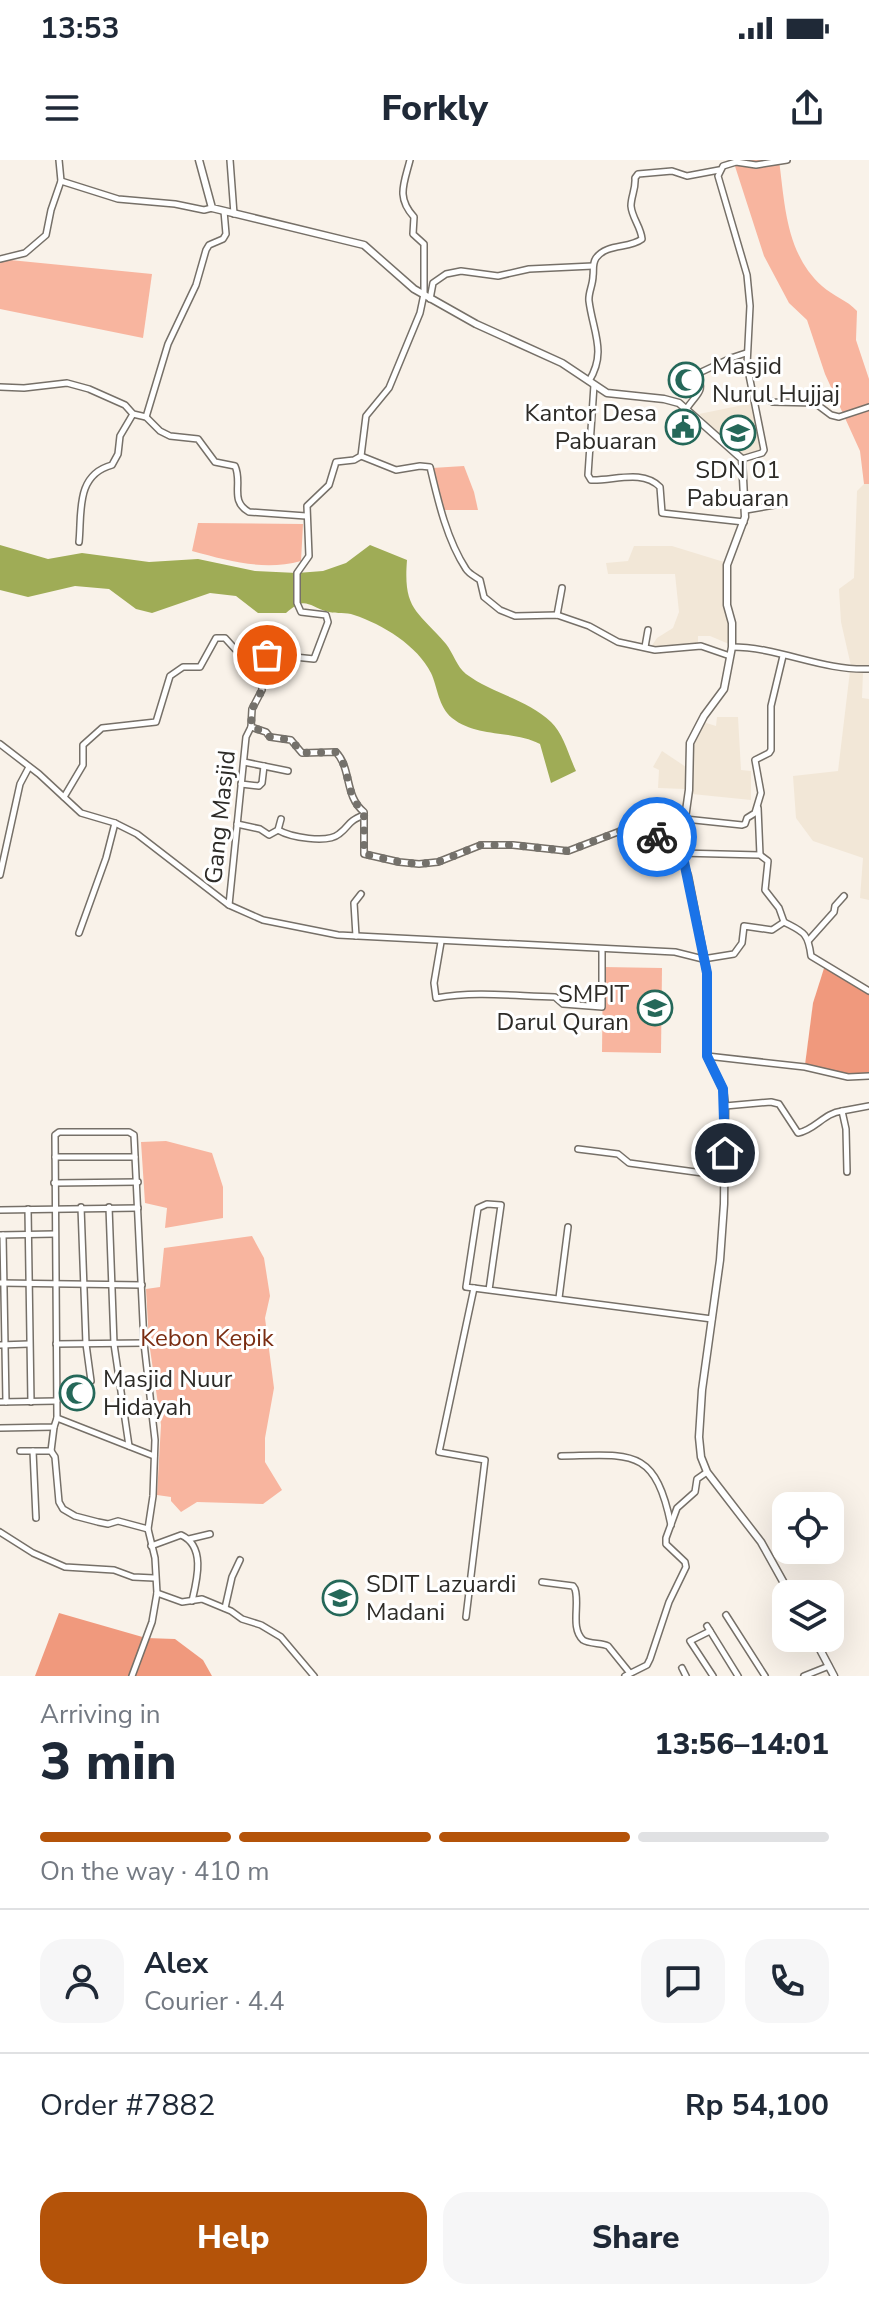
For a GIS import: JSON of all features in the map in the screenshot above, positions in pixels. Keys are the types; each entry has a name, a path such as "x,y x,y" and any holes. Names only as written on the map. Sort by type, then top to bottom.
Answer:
{"street":[{"path":"0,259 25,253 46,235 61,181 59,160"},
{"path":"199,160 212,208"},
{"path":"230,160 234,214"},
{"path":"410,160 403,198 405,207 414,217 413,234 424,244 427,296"},
{"path":"744,522 664,514 660,511 660,487 653,481 644,478 591,480 588,475 592,383 598,365 599,347 589,301 593,266 601,253 617,246 635,244 642,239 631,200 638,174 672,171 687,176 719,170 736,162 756,165 787,160"},
{"path":"719,170 720,188 742,253 749,287 746,353 764,451 742,459"},
{"path":"61,181 118,199 204,210 212,208 364,245 427,296 476,324 562,363 607,393 679,403 742,459 746,510 727,565 727,605 733,634 732,647 724,689 704,716 690,743 681,850 709,993 707,1056 723,1089 725,1106 720,1260 699,1437 701,1457 707,1472 761,1542 782,1580"},
{"path":"146,417 168,344 196,285 206,250 226,234 224,211"},
{"path":"361,456 366,416 389,388 433,283 446,274 461,271 498,276 529,269 593,266"},
{"path":"687,408 702,389 697,374 746,353"},
{"path":"0,387 24,388 67,383 89,389 125,405 133,414 146,417 170,436 198,439 215,462 235,466 238,472 237,501 241,508 249,512 306,516"},
{"path":"753,393 773,402 815,403 839,417 869,407"},
{"path":"79,542 82,493 100,469 112,465 118,454 120,436 133,414"},
{"path":"64,797 83,765 83,745 102,728 156,722 170,676 183,667 200,667 216,638 221,637 235,649 261,657 275,655 314,659 328,622 326,615 301,612 297,603 297,573 309,556 307,506 329,485 336,462 361,456"},
{"path":"361,456 396,470 430,467 457,553 467,572 480,580 484,597 500,610 515,616 557,615 589,626 612,641 655,650 701,646 730,656"},
{"path":"746,510 786,503"},
{"path":"557,615 562,588"},
{"path":"645,647 648,630"},
{"path":"732,647 757,649 836,668 869,669"},
{"path":"760,855 758,805 761,793 755,760 771,750 771,706 783,656"},
{"name":"Gang Masjid","path":"229,905 246,737 251,727 252,709 262,690 261,657"},
{"path":"251,727 266,732 270,737 291,740 302,753 336,752 342,759 345,779 355,804 364,812 364,854 399,862 438,862 481,845 568,851 631,827 643,835 671,840 681,850 760,855 768,861 765,890 779,908 784,922"},
{"path":"0,744 81,813 115,823 137,834 229,905 280,924 356,936 675,952 703,959 734,954 742,943 744,926 772,930 784,922"},
{"path":"244,762 288,771"},
{"path":"241,784 259,786 264,766"},
{"path":"0,875 20,784 29,767"},
{"path":"685,819 745,824 758,805"},
{"path":"278,830 293,838 328,838 339,834 353,819 364,815"},
{"path":"237,824 260,829 269,835 278,830 281,819"},
{"path":"79,933 115,823"},
{"path":"356,936 354,903 361,894"},
{"path":"809,940 830,918 844,896"},
{"path":"784,922 796,926 809,940 811,956 869,991"},
{"path":"441,942 434,983 436,998 481,992 555,997 563,1004 602,1007 602,949"},
{"path":"707,1056 805,1067 848,1077 869,1076"},
{"path":"725,1106 779,1104 798,1133 808,1131 832,1112 869,1106"},
{"path":"842,1111 846,1129 847,1172"},
{"path":"132,1676 152,1622 157,1593 155,1558 148,1529 155,1440 144,1343 134,1135 129,1132 59,1132 55,1135 54,1183 57,1418 51,1451 55,1457 59,1502 63,1509 75,1516 108,1524 118,1521 148,1529"},
{"path":"578,1149 618,1154 629,1163 725,1176"},
{"path":"55,1157 135,1157"},
{"path":"54,1183 138,1182"},
{"path":"489,1290 501,1205 487,1204 478,1208 466,1287 489,1290 559,1298 712,1319"},
{"path":"81,1207 86,1344 91,1381"},
{"path":"109,1207 114,1344 129,1446"},
{"path":"0,1210 138,1208"},
{"path":"28,1209 31,1402"},
{"path":"559,1298 568,1227"},
{"path":"55,1234 2,1235 2,1345 3,1402 57,1401"},
{"path":"2,1283 142,1285"},
{"path":"466,1617 485,1460 439,1452 474,1288"},
{"path":"56,1344 144,1343"},
{"path":"2,1345 29,1344"},
{"path":"57,1418 154,1456"},
{"path":"0,1428 54,1427"},
{"path":"20,1451 51,1451"},
{"path":"33,1451 36,1518"},
{"path":"561,1456 624,1455 634,1458 659,1479 671,1526"},
{"path":"542,1582 573,1586 578,1596 576,1618 585,1641 608,1646 627,1674 647,1665 669,1602 686,1567 685,1562 666,1544 671,1526 677,1508 694,1494 697,1479 707,1472"},
{"path":"0,1532 33,1553 65,1567 114,1570 133,1577 154,1578"},
{"path":"189,1539 210,1534"},
{"path":"151,1546 181,1535 189,1539 195,1548 198,1575 192,1602"},
{"path":"225,1608 232,1577 240,1560"},
{"path":"157,1593 182,1602 202,1599 261,1625 281,1637 314,1676"},
{"path":"726,1615 765,1676"},
{"path":"713,1676 690,1641 709,1629 738,1676"},
{"path":"822,1652 834,1676"},
{"path":"804,1676 829,1666"},
{"path":"682,1668 686,1676"}],"shaded area":[{"name":"SDN 01 Pabuaran","path":"753,403 762,451 740,455 699,414"},
{"path":"864,484 869,484 869,665 851,666 841,622 839,589 854,578 857,491"},
{"path":"0,545 48,559 82,553 149,562 198,559 255,571 297,573 323,571 346,563 370,545 407,560 410,600 446,644 460,668 476,681 542,714 562,738 576,771 551,783 540,744 472,729 452,718 441,702 425,663 398,637 365,619 303,603 286,613 258,613 236,596 210,593 152,613 136,609 109,589 75,586 28,597 0,590"},
{"path":"634,546 672,546 724,562 729,644 710,636 698,636 698,644 651,647 657,638 673,628 679,612 675,574 608,574 606,563 628,561"},
{"path":"850,671 863,672 862,698 869,699 869,900 860,898 863,858 813,841 796,818 793,776 838,771"},
{"path":"717,717 738,717 741,770 751,771 751,800 692,794 694,741 703,722 716,726"},
{"path":"662,751 686,767 685,789 658,788 659,770 653,767"},
{"path":"826,962 869,987 869,1077 842,1075 805,1065 813,1003"},
{"path":"59,1613 146,1638 175,1639 203,1660 212,1676 35,1676"}],"green space":[{"path":"733,160 779,160 789,228 801,259 822,286 857,311 856,340 869,379 869,484 864,484 860,451 825,374 807,320 789,303 764,256"},
{"path":"0,259 152,274 143,338 0,309"},
{"path":"464,466 478,510 443,510 432,468"},
{"path":"198,523 303,524 301,561 260,565 192,551"},
{"path":"603,967 662,968 661,1053 602,1052"},
{"path":"166,1141 212,1153 223,1187 223,1218 165,1228 167,1208 145,1203 141,1142"},
{"name":"Kebon Kepik","path":"252,1236 264,1258 270,1296 265,1318 274,1388 265,1438 265,1462 282,1490 263,1504 197,1502 181,1512 171,1497 157,1495 161,1425 149,1342 146,1289 160,1287 164,1248"}],"way so far":[{"path":"267,655 261,657 262,690 252,709 251,727 266,732 270,737 291,740 302,753 336,752 342,759 345,779 355,804 364,812 364,854 419,864 455,857 481,845 575,850 631,827 643,835 657,837"}],"place":[{"name":"Masjid Nurul Hujjaj","path":"686,380"},
{"name":"Kantor Desa Pabuaran","path":"683,427"},
{"name":"SDN 01 Pabuaran","path":"738,433"},
{"name":"SMPIT Darul Quran","path":"655,1008"},
{"name":"Masjid Nuur Hidayah","path":"77,1393"},
{"name":"SDIT Lazuardi Madani","path":"340,1598"}],"route":[{"path":"657,837 671,840 681,847 688,876 707,973 708,1063 723,1089 725,1153"}]}
